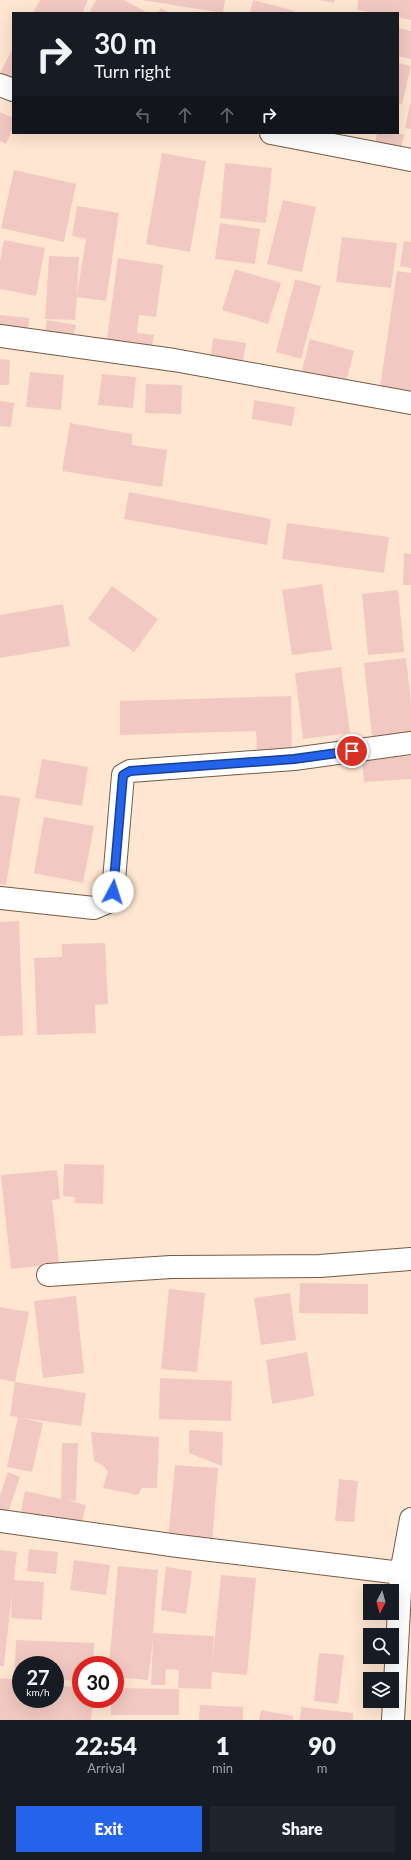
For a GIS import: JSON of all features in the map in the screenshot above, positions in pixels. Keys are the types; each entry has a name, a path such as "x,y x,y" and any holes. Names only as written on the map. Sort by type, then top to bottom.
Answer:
{"street":[{"path":"0,85 12,90"},
{"path":"276,134 411,160"},
{"path":"0,336 174,360 411,403"},
{"path":"0,898 94,908 108,902 113,892 123,775 130,771 294,759 411,743"},
{"path":"48,1275 171,1267 320,1266 411,1259"},
{"path":"393,1720 401,1573 411,1519"},
{"path":"0,1521 178,1546 401,1573"}],"building":[{"path":"40,0 88,0 82,12 34,12"},
{"path":"96,0 124,0 146,12 90,12"},
{"path":"142,0 225,0 223,12"},
{"path":"253,0 295,11 295,12 250,12"},
{"path":"319,0 335,0 334,3"},
{"path":"358,0 411,0 411,20 399,17 399,12 369,12 357,10"},
{"path":"161,8 168,12 159,12"},
{"path":"399,28 411,31 411,59 399,56"},
{"path":"12,50 12,79 0,73"},
{"path":"399,63 411,66 402,104 399,103"},
{"path":"411,104 411,129 405,128"},
{"path":"0,112 12,118 12,131 6,144 0,141"},
{"path":"377,134 404,134 401,150 375,145"},
{"path":"162,153 206,161 190,252 146,244"},
{"path":"225,163 272,168 266,223 220,218"},
{"path":"14,170 76,184 64,242 1,228"},
{"path":"283,200 316,207 302,272 267,264"},
{"path":"77,206 119,213 106,301 77,297 75,320 45,319 49,256 79,257 77,295 86,239 72,236"},
{"path":"220,223 260,229 255,264 215,259"},
{"path":"342,237 397,243 391,288 336,282"},
{"path":"4,240 45,248 36,296 0,289 0,261"},
{"path":"404,241 411,242 411,268 400,266"},
{"path":"118,258 163,265 156,317 139,315 137,333 154,335 151,352 106,346"},
{"path":"235,269 281,283 268,324 222,310"},
{"path":"397,271 411,273 411,393 380,388"},
{"path":"295,279 321,286 301,359 276,352"},
{"path":"0,315 29,318 28,333 0,330"},
{"path":"47,320 76,325 72,342 44,336"},
{"path":"213,338 246,343 242,367 210,362"},
{"path":"310,339 354,351 345,386 301,374"},
{"path":"0,359 10,360 9,385 0,385"},
{"path":"30,372 64,375 61,410 26,407"},
{"path":"102,374 136,377 133,408 98,405"},
{"path":"146,384 182,385 181,414 145,413"},
{"path":"254,400 295,407 292,426 252,419"},
{"path":"0,401 14,403 11,427 0,426"},
{"path":"70,423 132,434 132,445 167,450 162,487 62,471"},
{"path":"129,492 271,519 267,545 124,519"},
{"path":"287,523 389,537 384,573 282,559"},
{"path":"404,553 411,554 411,585 403,585"},
{"path":"322,584 332,650 292,655 282,590"},
{"path":"112,586 158,619 134,652 88,619"},
{"path":"398,590 404,652 368,655 362,594"},
{"path":"63,604 70,646 0,658 0,615"},
{"path":"406,658 411,704 411,733 372,736 364,663"},
{"path":"341,667 350,733 303,739 295,673"},
{"path":"291,696 292,750 257,751 256,731 120,735 120,701"},
{"path":"411,756 411,779 364,782 362,759"},
{"path":"42,759 88,767 82,806 35,798"},
{"path":"0,795 20,798 6,885 0,884"},
{"path":"44,817 94,826 83,883 34,873"},
{"path":"19,921 23,1035 0,1036 0,922"},
{"path":"105,943 108,1004 95,1005 96,1033 37,1035 34,958 62,957 62,944"},
{"path":"64,1164 104,1165 103,1204 75,1203 75,1197 63,1196"},
{"path":"57,1170 60,1199 52,1200 59,1264 11,1269 1,1175"},
{"path":"300,1283 368,1284 368,1314 299,1313"},
{"path":"169,1289 205,1293 197,1372 161,1369"},
{"path":"290,1293 296,1340 261,1345 254,1298"},
{"path":"76,1296 84,1373 43,1378 34,1301"},
{"path":"0,1307 29,1312 15,1382 0,1379"},
{"path":"307,1352 314,1396 272,1404 266,1360"},
{"path":"160,1378 232,1381 231,1421 159,1419"},
{"path":"15,1382 86,1393 81,1426 22,1418 43,1423 32,1472 7,1467 18,1417 10,1416"},
{"path":"189,1430 223,1432 222,1466 189,1453"},
{"path":"91,1432 159,1437 157,1488 142,1488 138,1495 103,1488 108,1471 102,1465 94,1461"},
{"path":"62,1443 78,1443 76,1501 67,1500 86,1505 80,1531 20,1517 25,1491 61,1499"},
{"path":"175,1465 218,1468 212,1544 168,1540"},
{"path":"8,1472 20,1477 7,1516 0,1513 0,1495"},
{"path":"339,1479 358,1481 354,1522 335,1521"},
{"path":"29,1549 58,1552 56,1574 27,1571"},
{"path":"0,1550 17,1552 14,1580 44,1582 42,1620 11,1618 12,1593 4,1666 0,1666"},
{"path":"74,1560 110,1565 106,1595 70,1590"},
{"path":"118,1566 158,1570 153,1633 214,1636 212,1665 221,1575 256,1578 247,1675 212,1672 211,1689 178,1688 179,1670 166,1669 165,1685 151,1685 153,1639 148,1680 124,1678 124,1656 110,1656"},
{"path":"166,1567 192,1571 186,1614 161,1610"},
{"path":"16,1640 94,1643 93,1656 72,1656 72,1681 64,1680 64,1656 15,1656"},
{"path":"319,1653 344,1655 338,1704 314,1701"},
{"path":"0,1678 12,1679 12,1708 64,1708 64,1686 72,1687 72,1708 92,1708 91,1720 0,1720"},
{"path":"124,1688 179,1689 179,1715 111,1715 111,1708 124,1708"},
{"path":"200,1705 243,1707 243,1720 199,1720"},
{"path":"301,1707 353,1713 353,1720 300,1720"},
{"path":"261,1710 293,1716 293,1720 259,1720"}],"route":[{"path":"113,892 123,775 130,771 294,759 352,751"}]}
